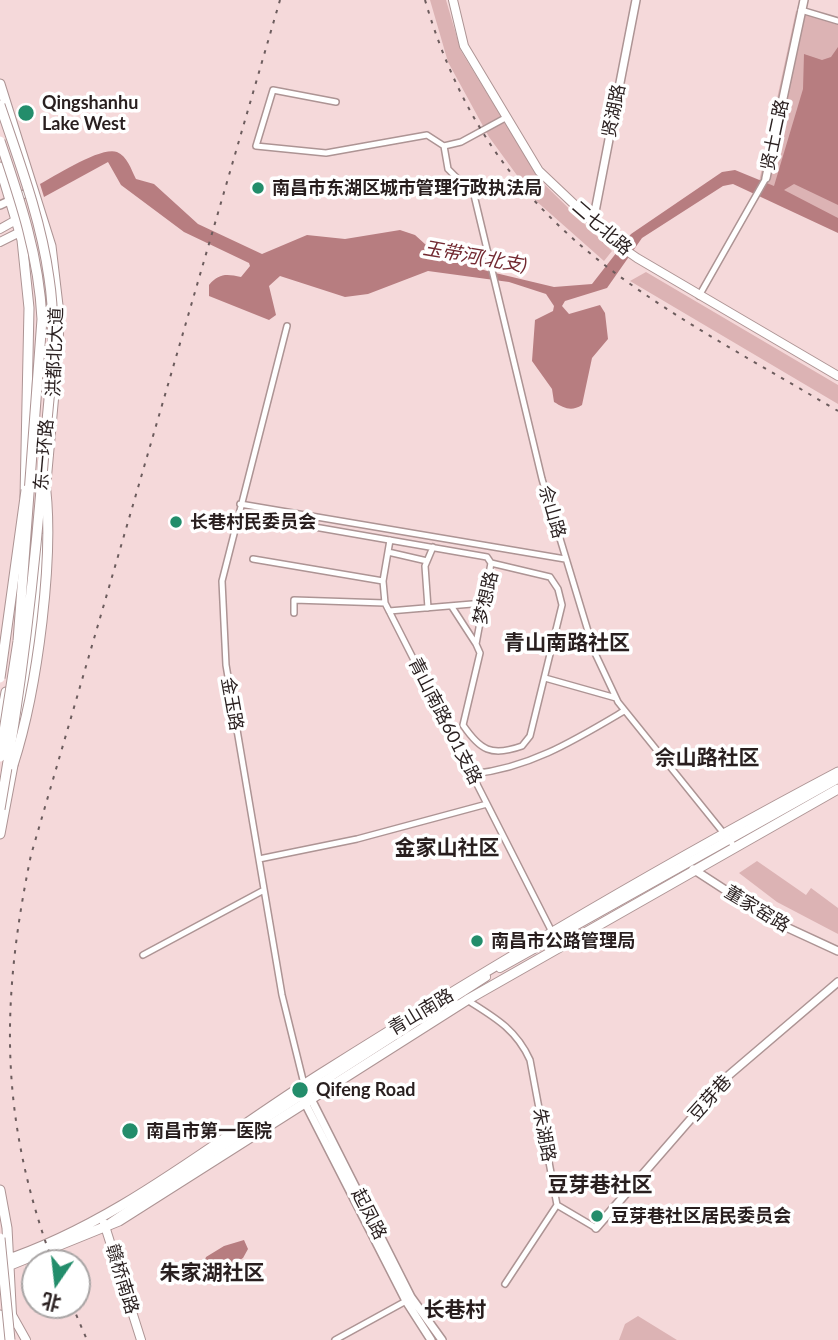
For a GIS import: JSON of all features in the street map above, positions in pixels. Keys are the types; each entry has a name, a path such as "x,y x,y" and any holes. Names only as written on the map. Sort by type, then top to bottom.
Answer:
{"main road":[{"name":"二七北路","path":"453,0 464,46 539,171 614,242 637,258 838,376"},
{"name":"洪都北大道","path":"0,84 51,246 59,314 33,646 0,834"},
{"name":"东一环路","path":"0,105 43,243 50,279 51,370 28,640 0,809"},
{"name":"东一环路","path":"0,141 33,244 40,280 40,372 18,641 0,757"},
{"name":"洪都北大道","path":"0,167 20,232 30,340 25,505 15,632 0,724"},
{"path":"0,229 16,220"},
{"path":"0,242 20,232"},
{"path":"13,765 21,742 36,654 47,555 49,510 43,470"},
{"path":"0,678 18,530 30,475"},
{"name":"青山南路","path":"5,1264 104,1223 214,1163 304,1093 467,1000 838,772"},
{"name":"青山南路","path":"104,1223 552,932 837,787"},
{"path":"304,1093 494,972 686,864"},
{"path":"0,1190 12,1315 11,1340"},
{"name":"赣桥南路","path":"104,1223 141,1340"},
{"path":"0,1238 11,1340"},
{"path":"0,1315 1,1340"},
{"path":"12,1315 26,1340"}],"street":[{"name":"贤湖路","path":"592,221 635,0"},
{"name":"贤士二路","path":"699,296 766,178 803,0"},
{"path":"801,10 838,21"},
{"path":"336,102 273,90 256,146 326,153 427,135 444,146 461,142 507,117"},
{"name":"佘山路","path":"444,146 448,169 474,195 494,269 533,442 594,651 615,698 730,840"},
{"path":"0,205 34,189"},
{"name":"金玉路","path":"287,326 222,581 226,665 282,995 304,1093"},
{"path":"240,504 565,559"},
{"path":"257,517 486,556 491,563"},
{"path":"294,613 294,600 384,603 383,580 390,540"},
{"path":"428,608 427,561 433,547"},
{"path":"491,563 493,548"},
{"path":"388,552 427,561"},
{"path":"253,559 383,580"},
{"name":"梦想路","path":"491,563 550,577 558,589 562,605 536,722 522,746 494,751 477,745 463,725 480,653 476,644 491,563"},
{"name":"青山南路601支路","path":"384,603 552,932"},
{"path":"389,611 484,603"},
{"path":"452,607 476,644"},
{"path":"545,678 615,698"},
{"path":"472,774 519,766 554,752 624,710"},
{"path":"259,859 357,839 487,804"},
{"name":"董家窑路","path":"686,864 773,921 838,951"},
{"path":"144,955 264,890"},
{"name":"豆芽巷","path":"596,1228 729,1075 838,982"},
{"name":"朱湖路","path":"467,1000 507,1025 526,1051 557,1205"},
{"name":"起凤路","path":"304,1093 406,1301 431,1340"},
{"name":"起凤路","path":"304,1093 411,1297 442,1340"},
{"path":"505,1284 557,1205 596,1228"},
{"path":"335,1340 406,1301"}],"shaded area":[{"path":"430,0 446,0 461,51 541,181 612,251 604,261 535,200 489,137 448,62"},
{"path":"796,11 838,23 838,221 759,182"},
{"path":"838,47 838,205 794,184 784,190 838,218 838,233 733,184 723,186 642,238 607,288 565,301 562,306 569,314 600,305 605,313 608,339 592,358 582,405 571,409 554,402 552,389 532,361 535,320 553,311 554,306 546,294 509,282 428,271 368,294 345,297 280,276 269,286 276,315 269,320 209,296 209,285 216,278 224,275 241,277 250,266 249,263 184,232 121,185 108,162 44,197 40,184 90,157 110,151 117,152 126,160 136,179 154,184 198,224 262,254 307,235 345,239 400,230 415,235 436,254 487,271 554,287 592,284 631,234 722,172 735,170 774,186 803,89 804,54 822,60 831,57"},
{"path":"646,272 838,385 838,404 630,281"},
{"path":"757,861 806,895 811,888 838,908 838,934 777,902 739,873"},
{"path":"244,1240 248,1249 243,1258 222,1271 204,1263 206,1257 224,1246"},
{"path":"638,1316 677,1340 619,1340 625,1324"}],"railway":[{"path":"49,1249 23,1160 10,1061 14,962 31,855 280,0"},
{"path":"425,0 454,79 491,145 535,201 585,249 641,292 838,411"},
{"path":"78,1319 87,1340"}],"place":[{"name":"Qingshanhu Lake West","path":"26,113"},
{"name":"南昌市东湖区城市管理行政执法局","path":"258,188"},
{"name":"长巷村民委员会","path":"176,522"},
{"name":"南昌市公路管理局","path":"477,941"},
{"name":"Qifeng Road","path":"300,1090"},
{"name":"南昌市第一医院","path":"130,1131"},
{"name":"豆芽巷社区居民委员会","path":"597,1216"}],"district":[{"name":"青山南路社区","path":"567,643"},
{"name":"佘山路社区","path":"707,758"},
{"name":"金家山社区","path":"447,848"},
{"name":"豆芽巷社区","path":"600,1185"},
{"name":"朱家湖社区","path":"212,1273"},
{"name":"长巷村","path":"455,1310"}],"water label":[{"name":"玉带河(北支)","path":"475,257"}]}
